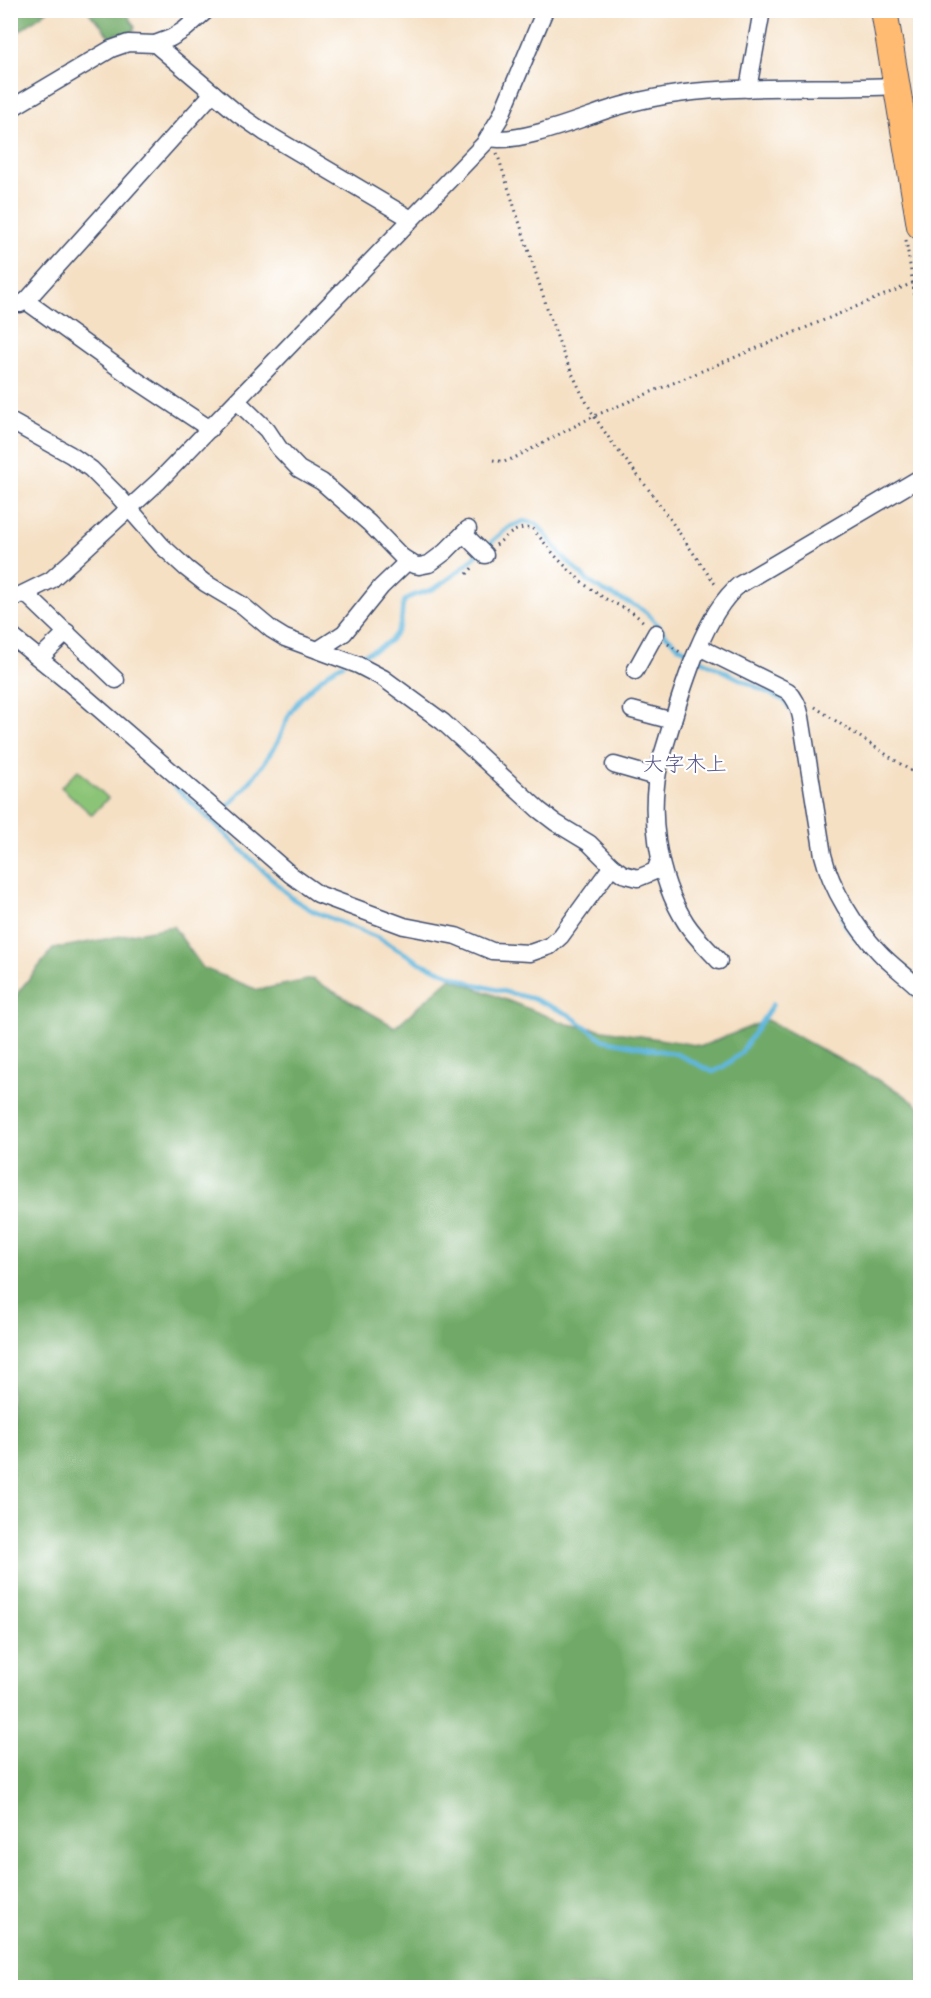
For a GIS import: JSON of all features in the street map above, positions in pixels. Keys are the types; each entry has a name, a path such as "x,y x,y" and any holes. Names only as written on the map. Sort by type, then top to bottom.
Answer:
{"highway":[{"path":"884,10 921,226"}],"street":[{"path":"10,109 111,49 128,43 155,44 179,34 207,10"},
{"path":"116,680 67,632 18,597 51,580 64,570 159,481 491,138 545,10"},
{"path":"748,89 762,10"},
{"path":"155,44 238,114 264,132 411,219"},
{"path":"491,138 536,133 653,97 748,89 897,86"},
{"path":"10,96 49,87"},
{"path":"210,429 18,301 213,93"},
{"path":"237,401 267,430 279,448 299,469 322,482 408,561 419,567 429,564 466,532 485,555"},
{"path":"10,421 82,463 100,478 162,546 205,583 242,605 280,635 376,674 429,711 460,736 539,810 589,843 623,874 638,878 653,873 660,861"},
{"path":"720,961 684,920 660,861 655,797 656,777 703,636 726,597 739,585 921,478"},
{"path":"318,650 344,633 381,587 408,561"},
{"path":"40,658 67,632"},
{"path":"635,670 657,633"},
{"path":"10,635 40,658 291,875 306,887 330,899 404,926 456,936 486,950 530,953 550,946 561,936 612,866"},
{"path":"696,654 788,691 793,696 800,710 823,855 829,875 853,921 878,952 921,989"},
{"path":"632,710 673,721"},
{"path":"614,765 656,777"}],"path":[{"path":"491,138 564,356 594,416 726,597"},
{"path":"493,460 504,462 514,459 594,416 914,283"},
{"path":"467,574 485,555 516,530 532,528 558,559 584,584 604,598 632,612 672,647 696,654"},
{"path":"788,691 921,777"}],"green space":[{"path":"11,10 47,10 47,11 11,37"},
{"path":"88,11 128,11 130,20 135,26 134,30 125,37 117,33 111,37"},
{"path":"78,770 108,798 92,815 61,787"},
{"path":"173,926 203,968 258,990 312,979 395,1027 451,978 567,1024 702,1046 767,1020 900,1092 920,1107 920,1987 11,1987 11,1006 19,991 53,949"}],"waterway":[{"path":"353,659 381,647 392,638 400,625 406,599 443,583 509,527 524,521 537,524 564,558 587,580 603,591 640,608 678,646 709,664 785,701 792,712"},
{"path":"223,810 245,788 265,762 278,741 289,715 299,701 321,679 343,664"},
{"path":"164,776 293,899 313,911 379,938 421,963 474,984 534,999 568,1014 604,1040 677,1054 713,1072 740,1054 773,1004"},
{"path":"842,917 857,939"},
{"path":"913,993 920,1000"}],"district":[{"name":"大字木上","path":"685,764"}]}
